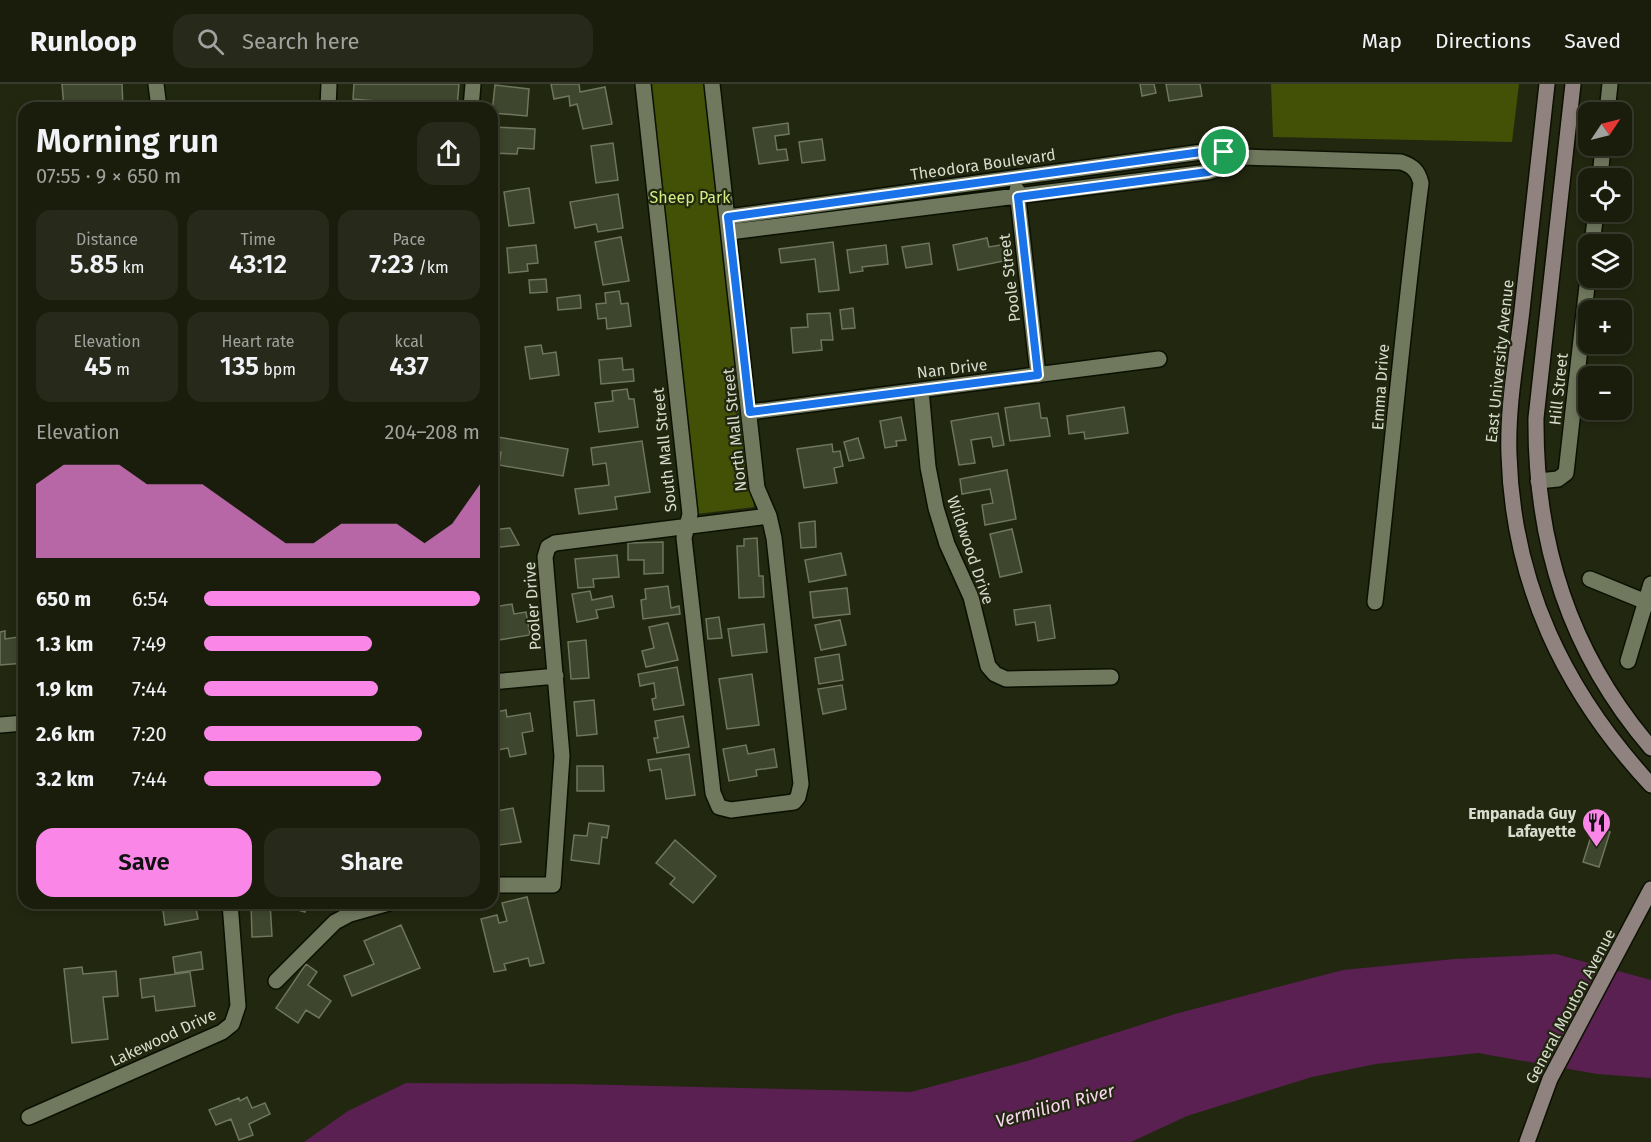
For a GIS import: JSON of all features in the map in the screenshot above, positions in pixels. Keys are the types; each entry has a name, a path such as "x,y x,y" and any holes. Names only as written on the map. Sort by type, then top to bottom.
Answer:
{"main road":[{"name":"East University Avenue","path":"1547,84 1509,425 1511,484 1517,529 1541,615 1557,653 1575,687 1599,723 1651,785"},
{"path":"1573,84 1536,418 1538,481 1551,561 1573,624 1599,676 1634,729 1651,748"},
{"path":"1511,484 1538,481"},
{"name":"General Mouton Avenue","path":"1527,1142 1536,1111 1550,1079 1651,889"}],"street":[{"path":"156,84 158,102"},
{"path":"328,102 329,84"},
{"path":"472,102 473,84"},
{"name":"South Mall Street","path":"643,84 690,514 684,538 714,800 723,809 758,807"},
{"name":"North Mall Street","path":"712,84 757,489 769,516 776,560 801,784 798,797 794,801 758,807"},
{"path":"1608,102 1610,84"},
{"name":"Theodora Boulevard","path":"729,225 1016,178 1209,151 1243,156 1401,162 1409,164 1419,175"},
{"name":"Theodora Boulevard","path":"729,225 1018,197 1208,172 1224,167 1243,156"},
{"name":"Emma Drive","path":"1375,602 1397,412 1401,339 1421,183 1419,175"},
{"name":"Poole Street","path":"1016,178 1038,375"},
{"name":"Hill Street","path":"1538,481 1558,479 1566,473 1587,288"},
{"name":"Nan Drive","path":"750,412 1159,359"},
{"name":"Wildwood Drive","path":"921,390 928,467 936,508 947,544 971,597 988,666 995,674 1006,679 1111,677"},
{"name":"Pooler Drive","path":"498,885 553,885 562,756 545,557 548,548 555,543 769,516"},
{"path":"1590,579 1649,603"},
{"path":"1628,661 1649,603 1651,584"},
{"path":"498,681 556,676"},
{"path":"0,725 18,724"},
{"name":"Lakewood Drive","path":"29,1117 222,1032 232,1024 238,1006 230,909"},
{"path":"276,981 335,922 350,914 368,909"}],"green space":[{"name":"Sheep Park","path":"648,84 706,84 754,507 697,514"},
{"path":"1271,84 1519,84 1512,142 1273,137"}],"water":[{"name":"Vermilion River","path":"1556,954 1651,980 1651,1078 1597,1074 1478,1053 1376,1064 1312,1077 1187,1116 1131,1142 304,1142 348,1111 406,1083 572,1084 911,1092 1027,1061 1175,1014 1343,970 1455,959"}],"building":[{"path":"62,84 122,84 123,102 64,102"},
{"path":"354,84 459,84 458,102 388,102 353,99"},
{"path":"551,84 579,84 580,92 605,87 612,124 583,129 577,104 570,106 569,96 554,99"},
{"path":"1140,84 1154,84 1156,93 1142,96"},
{"path":"1166,84 1200,84 1202,96 1169,101"},
{"path":"495,85 529,89 527,116 498,114 498,102 493,102"},
{"path":"788,123 789,134 775,136 777,150 786,149 788,160 759,164 753,128"},
{"path":"498,127 535,129 534,149 518,148 517,154 498,153"},
{"path":"822,139 825,160 802,163 799,142"},
{"path":"613,143 618,180 596,183 591,146"},
{"path":"529,188 534,223 509,226 504,192"},
{"path":"618,194 623,228 598,232 596,224 575,228 570,202"},
{"path":"621,237 629,281 603,285 595,242"},
{"path":"987,238 989,247 1006,244 1009,260 958,270 953,245"},
{"path":"833,242 839,290 819,292 815,259 781,263 779,249"},
{"path":"929,243 932,264 906,268 902,247"},
{"path":"536,245 538,263 527,264 528,271 509,273 507,248"},
{"path":"886,245 888,264 862,267 863,271 850,273 847,250"},
{"path":"546,279 547,292 530,293 529,280"},
{"path":"619,291 621,304 628,303 631,326 607,329 606,318 598,319 596,304 606,303 605,293"},
{"path":"580,295 581,308 558,310 557,298"},
{"path":"853,308 855,328 842,329 840,310"},
{"path":"830,313 833,340 821,340 822,350 793,353 791,328 808,327 807,314"},
{"path":"541,345 543,354 556,352 559,375 530,379 525,347"},
{"path":"622,358 623,370 633,369 634,381 601,384 599,360"},
{"path":"627,389 629,399 634,399 638,427 599,432 595,403 613,401 612,391"},
{"path":"1039,403 1041,418 1047,418 1050,436 1010,441 1005,408"},
{"path":"1124,407 1128,433 1085,439 1084,432 1069,434 1067,416"},
{"path":"998,413 1004,445 993,447 991,437 971,440 975,463 959,465 951,421"},
{"path":"901,417 906,440 896,441 897,446 885,448 880,421"},
{"path":"498,437 568,449 563,476 499,465 501,452 498,451"},
{"path":"858,438 864,458 849,461 844,442"},
{"path":"642,441 650,492 615,497 617,509 579,514 575,489 609,485 606,463 593,465 591,448"},
{"path":"832,444 833,452 840,451 843,466 834,468 837,483 804,488 797,449"},
{"path":"1007,470 1016,519 985,525 982,505 993,503 990,489 962,494 960,479"},
{"path":"815,521 816,547 801,548 799,523"},
{"path":"510,528 519,545 498,547 498,529"},
{"path":"1012,529 1022,572 1000,577 990,534"},
{"path":"757,538 759,576 763,576 764,597 739,598 737,546 744,546 744,539"},
{"path":"663,542 663,573 644,574 644,560 628,560 628,543"},
{"path":"841,553 846,575 809,582 805,560"},
{"path":"617,555 619,577 593,579 594,587 578,588 575,559"},
{"path":"668,586 671,608 679,606 680,614 643,619 641,600 646,599 645,589"},
{"path":"847,588 850,614 813,618 810,592"},
{"path":"590,591 592,600 612,596 614,607 596,610 598,618 577,622 572,594"},
{"path":"512,604 514,614 526,612 530,635 498,640 498,606"},
{"path":"1050,605 1055,638 1038,641 1035,622 1016,625 1014,610"},
{"path":"719,617 722,638 708,639 706,619"},
{"path":"840,620 846,645 821,650 815,625"},
{"path":"668,623 678,660 646,667 642,651 654,648 649,627"},
{"path":"764,624 767,652 732,656 728,629"},
{"path":"5,631 5,639 18,637 18,664 0,665 0,632"},
{"path":"586,640 589,678 571,679 568,642"},
{"path":"839,654 843,680 819,684 815,658"},
{"path":"677,667 684,705 654,710 652,699 656,698 654,683 640,686 638,674"},
{"path":"752,674 759,725 727,729 719,679"},
{"path":"842,685 846,709 823,714 818,689"},
{"path":"594,700 597,734 577,736 574,702"},
{"path":"506,710 507,717 530,713 533,731 522,733 526,754 510,757 508,748 498,750 498,712"},
{"path":"683,716 689,747 657,753 654,738 658,738 655,721"},
{"path":"746,745 748,754 774,749 777,767 756,770 757,776 729,781 723,749"},
{"path":"689,754 695,795 666,799 661,769 650,771 648,760"},
{"path":"577,766 603,766 604,791 577,791"},
{"path":"513,808 521,842 498,845 498,811"},
{"path":"589,823 609,826 607,838 602,837 599,864 571,860 574,835 587,836"},
{"name":"Empanada Guy Lafayette","path":"1594,827 1610,832 1599,867 1583,862"},
{"path":"675,840 716,876 693,903 670,884 675,878 656,863"},
{"path":"527,897 544,963 530,966 528,958 504,964 506,970 494,972 481,919 497,915 499,923 507,921 502,903"},
{"path":"163,909 196,909 198,919 165,925"},
{"path":"251,909 270,909 272,936 252,937"},
{"path":"401,925 420,968 352,996 344,976 374,964 364,941"},
{"path":"201,952 203,969 175,973 173,957"},
{"path":"306,964 317,972 308,985 331,1001 319,1018 306,1010 298,1023 276,1008"},
{"path":"82,967 83,974 116,971 118,996 103,997 108,1039 72,1043 64,969"},
{"path":"190,972 195,1006 156,1011 154,996 142,998 140,979"},
{"path":"247,1097 252,1108 265,1103 270,1114 249,1124 253,1135 239,1140 231,1119 216,1125 209,1110"}],"place":[{"name":"Empanada Guy Lafayette","path":"1597,848"}],"route":[{"path":"1209,151 1224,152 1243,156 1224,167 1208,172 1018,197 1038,375 750,412 728,217 1209,151"}]}
